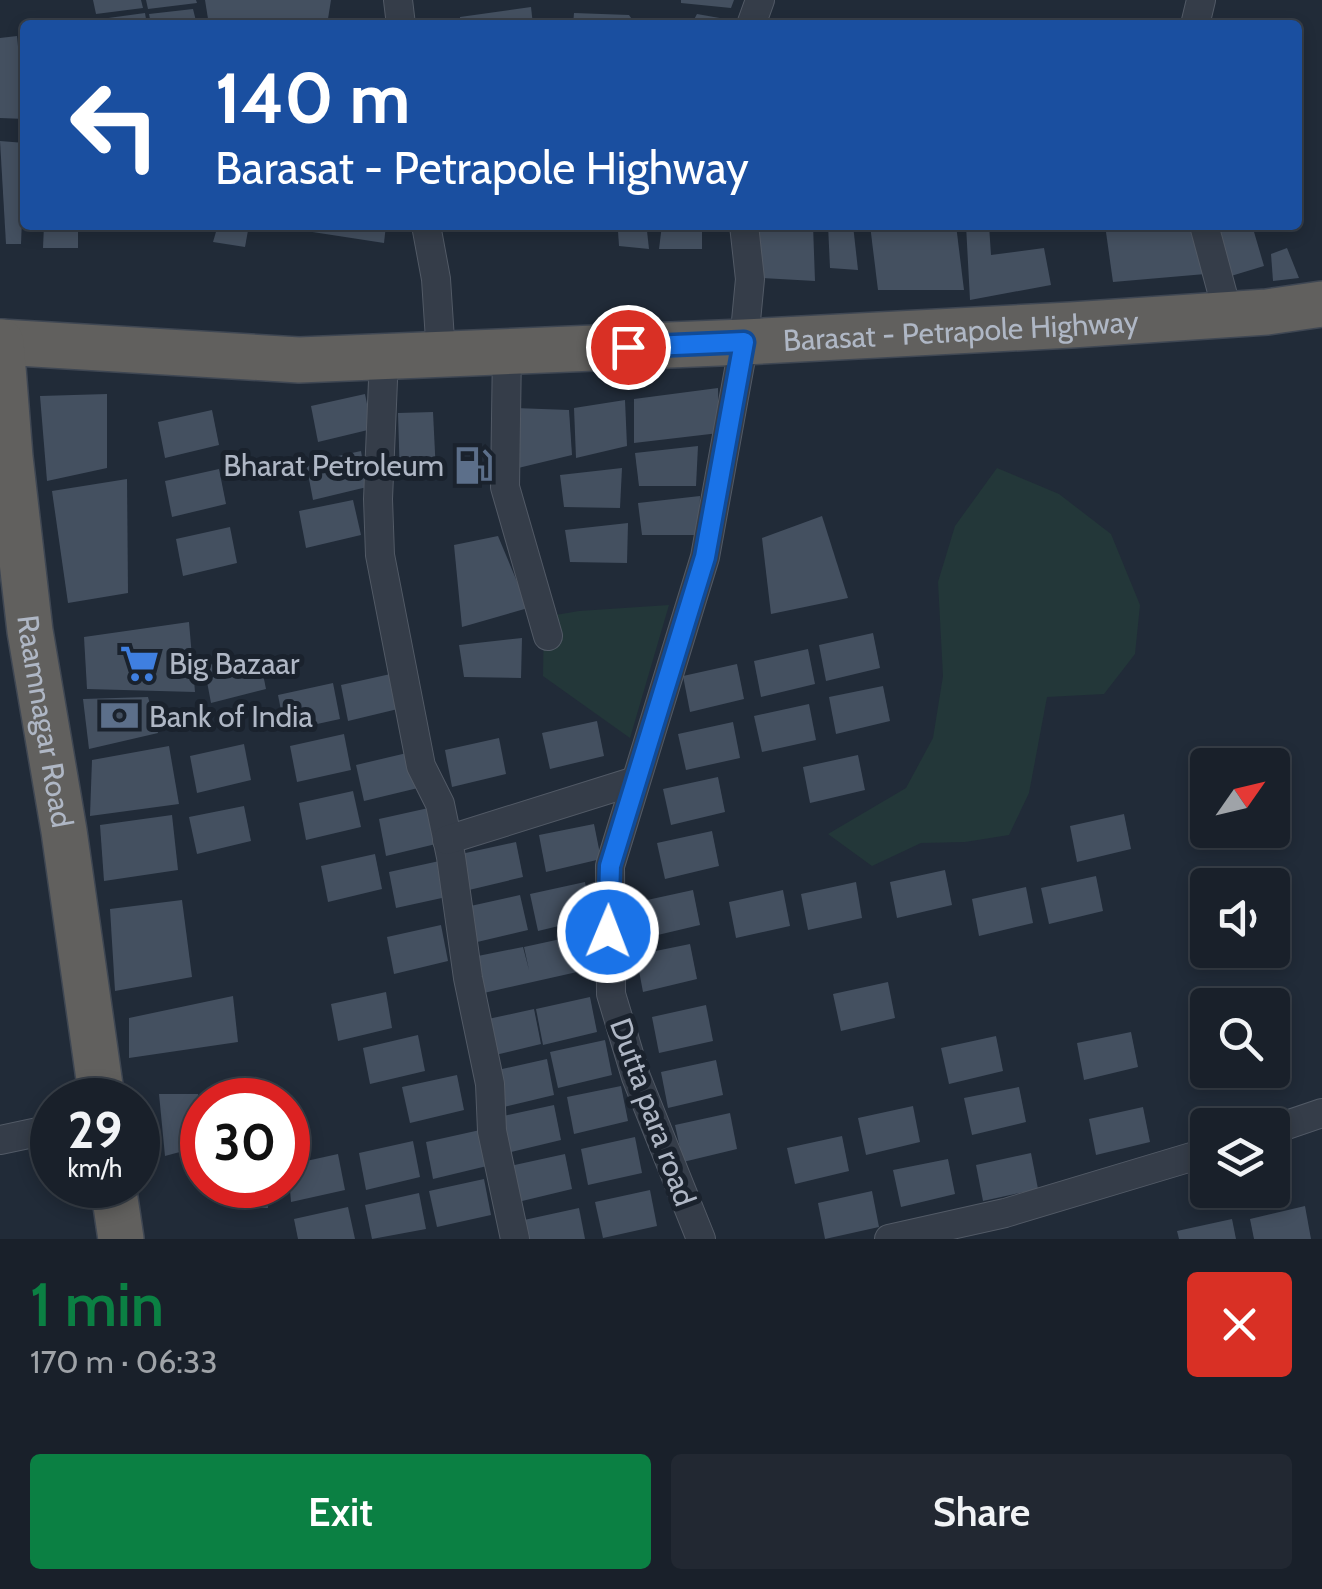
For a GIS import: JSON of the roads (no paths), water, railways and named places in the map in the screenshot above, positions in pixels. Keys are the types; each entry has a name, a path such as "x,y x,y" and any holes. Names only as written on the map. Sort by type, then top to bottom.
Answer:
{"highway":[{"name":"Barasat - Petrapole Highway","path":"1,342 299,360 744,342 1228,314 1322,304"},
{"name":"Raamnagar Road","path":"1,342 30,631 99,1078"},
{"path":"116,1208 121,1239"}],"street":[{"path":"427,230 436,279 441,354"},
{"name":"Dutta para road","path":"701,1239 636,1077 610,994 610,866 705,557 744,342 750,278 745,230"},
{"path":"1205,230 1228,314"},
{"path":"0,332 1,342"},
{"path":"507,350 505,487 548,636"},
{"path":"384,357 378,499 380,555 421,766 440,804 448,840 468,978 490,1084 492,1131 514,1239"},
{"path":"448,840 635,781"},
{"path":"1290,1124 1322,1113"},
{"path":"0,1140 30,1133"},
{"path":"889,1239 1005,1212 1190,1157"}],"place":[{"name":"Bharat Petroleum","path":"474,465"},
{"name":"Big Bazaar","path":"139,663"},
{"name":"Bank of India","path":"119,716"}]}
